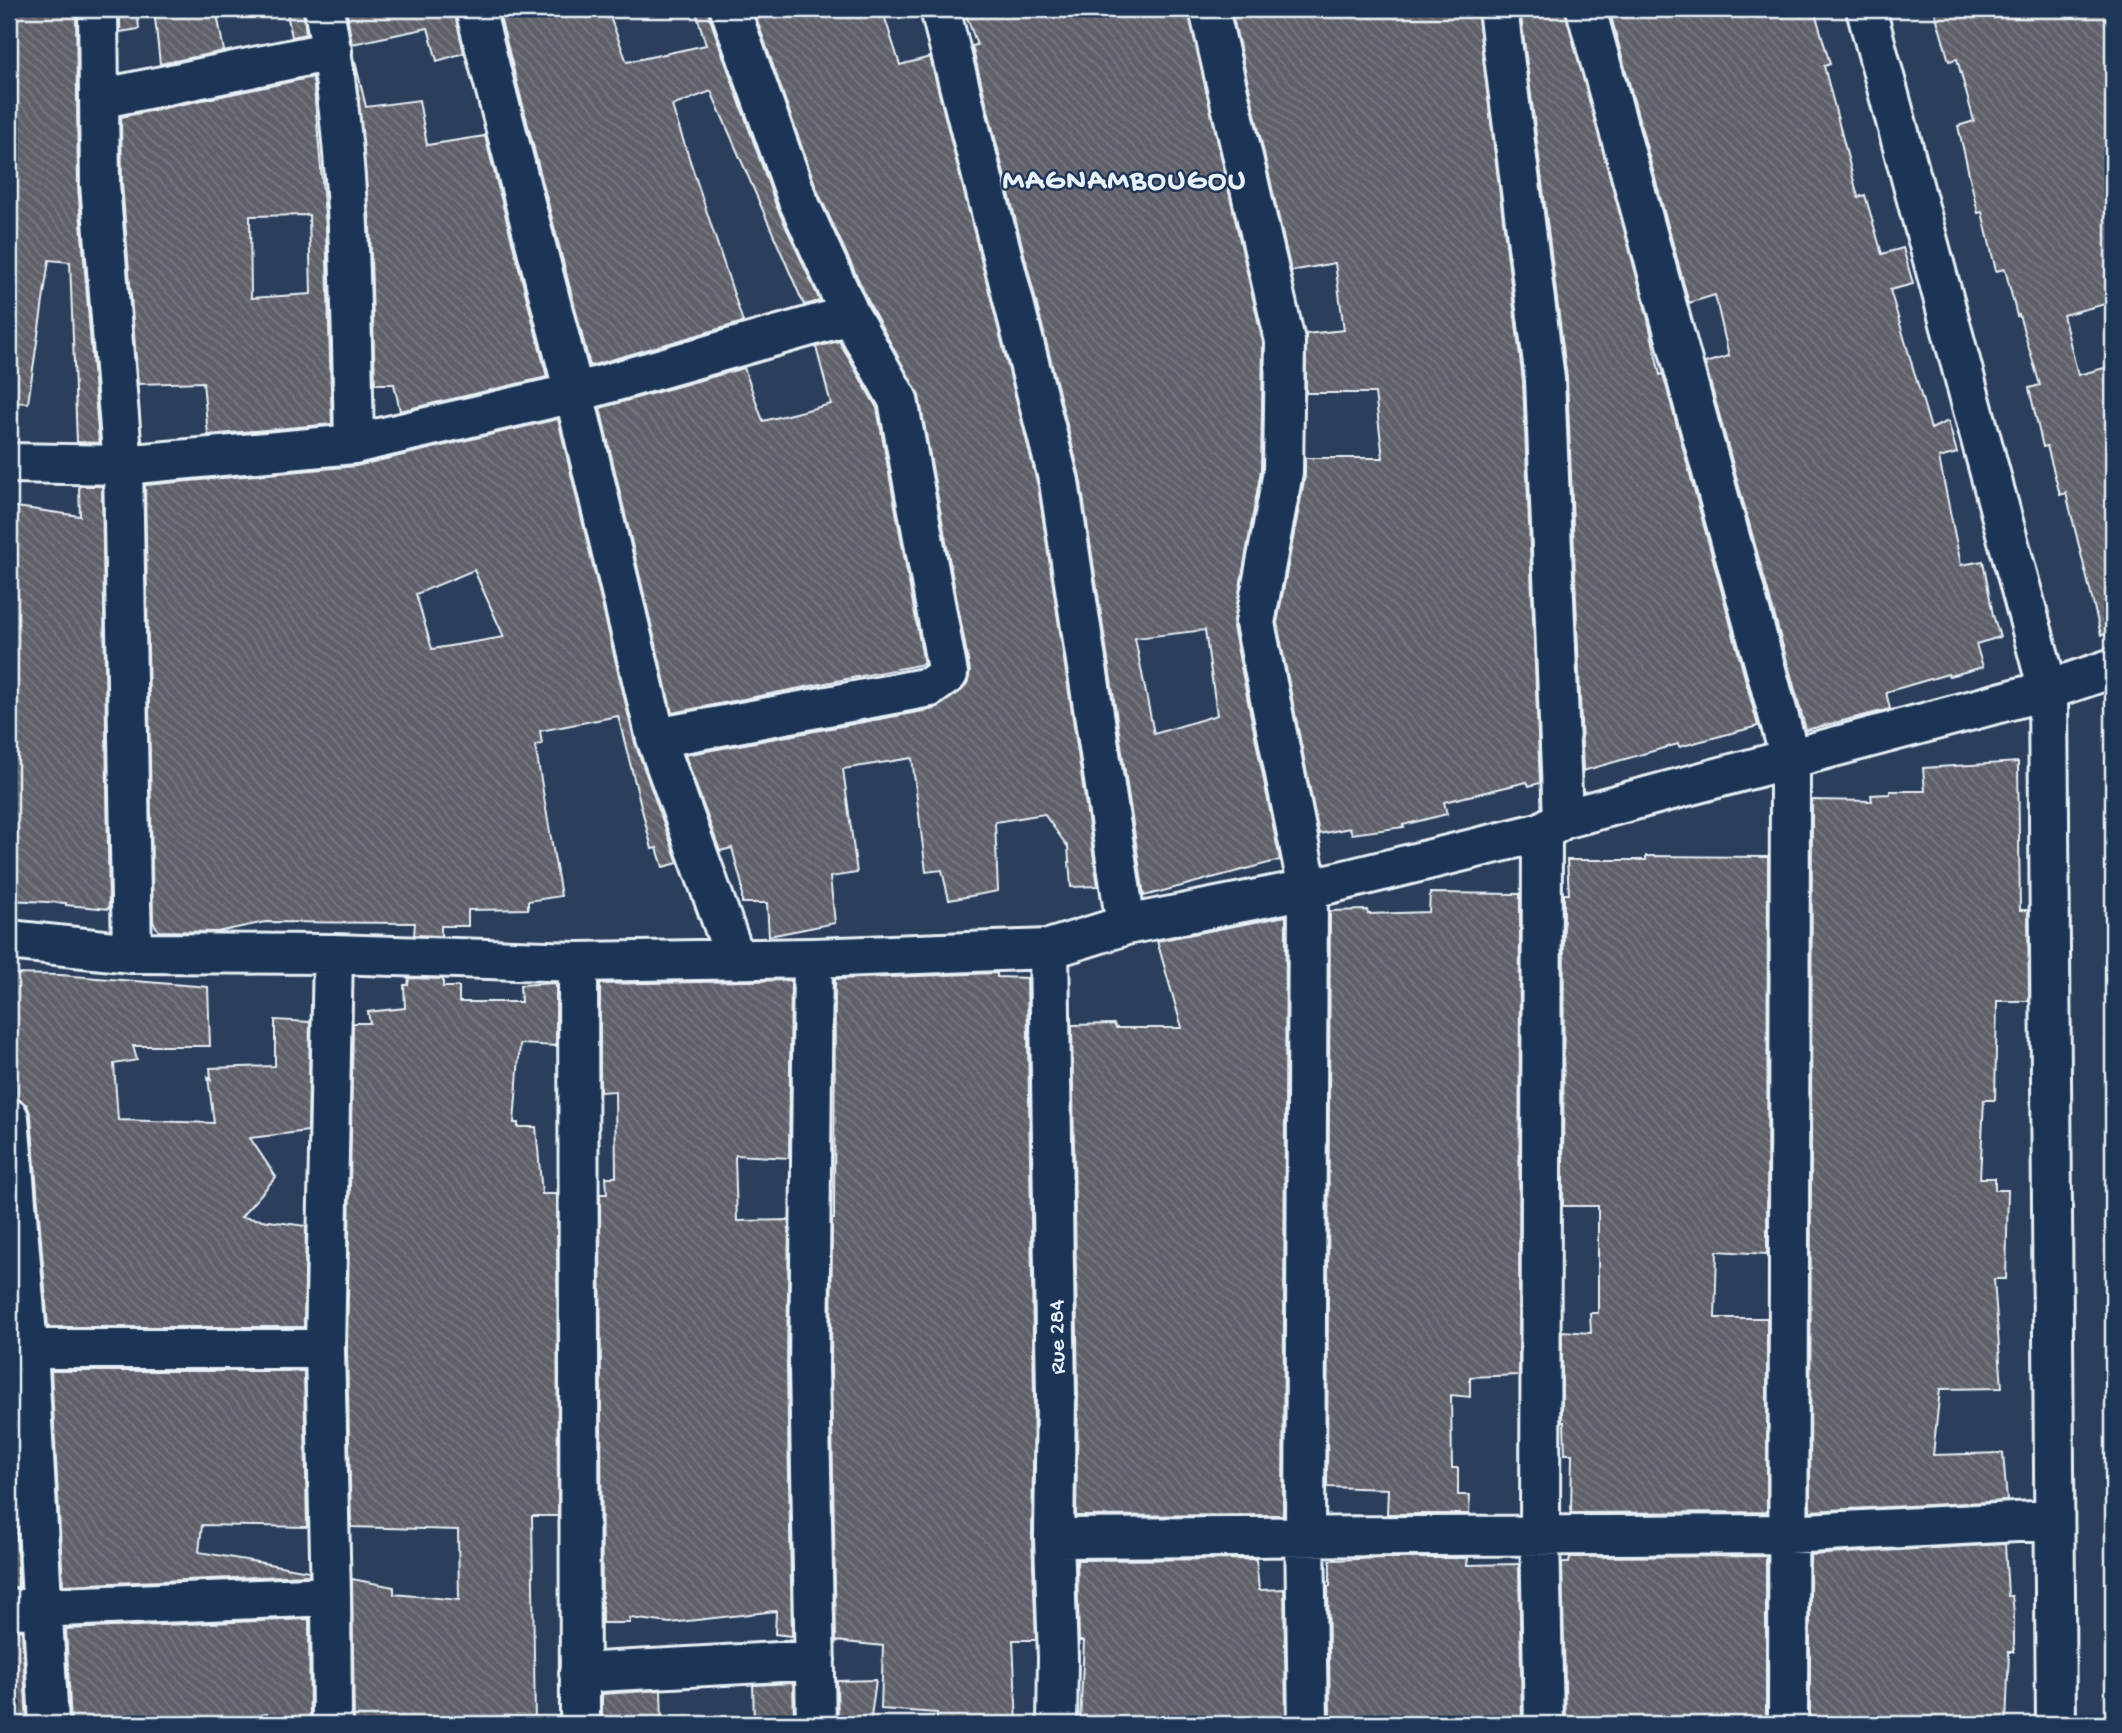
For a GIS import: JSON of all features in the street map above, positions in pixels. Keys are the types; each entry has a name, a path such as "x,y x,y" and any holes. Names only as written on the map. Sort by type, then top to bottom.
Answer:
{"street":[{"path":"98,9 100,184 123,465 132,953"},
{"path":"324,9 332,51 349,222 354,444"},
{"path":"475,9 574,393 656,738 736,960"},
{"path":"656,738 930,687 948,674 898,400 850,315 797,198 730,9"},
{"path":"940,9 1059,482 1126,925"},
{"path":"1209,9 1285,341 1283,472 1255,623 1308,889 1305,1535 1308,1724"},
{"path":"1498,9 1545,379 1553,826 1540,1535 1544,1724"},
{"path":"1586,9 1790,758 1788,1724"},
{"path":"1866,9 2048,690 2056,1724"},
{"path":"99,99 332,51"},
{"path":"9,463 123,465 354,444 574,393 850,315"},
{"path":"9,940 132,953 333,954 578,962 813,958 1049,949 1126,925 1308,889 1553,826 1790,758 2048,690 2113,668"},
{"name":"Rue 284","path":"1049,949 1056,1397 1056,1724"},
{"path":"332,1724 325,1349 333,954"},
{"path":"813,958 809,1368 816,1724"},
{"path":"578,962 580,1724"},
{"path":"9,1118 19,1350 25,1608 49,1724"},
{"path":"19,1350 325,1349"},
{"path":"1054,1538 1788,1534 2054,1520"},
{"path":"25,1608 331,1597"},
{"path":"579,1673 815,1660"}],"building":[{"path":"9,9 76,9 78,186 99,443 77,442 70,262 49,260 28,403 9,402"},
{"path":"120,9 137,9 139,29 120,32"},
{"path":"154,9 216,9 224,51 160,64"},
{"path":"286,9 303,9 306,34 292,37"},
{"path":"346,9 454,9 464,53 437,61 428,28 352,44"},
{"path":"498,9 607,9 627,62 706,45 695,9 709,9 709,16 776,205 820,301 804,305 711,91 672,106 743,322 590,366"},
{"path":"753,9 882,9 900,65 930,57 1038,486 1098,886 1071,887 1068,847 1044,814 995,822 998,891 949,900 942,870 926,872 912,758 843,769 857,873 830,877 835,923 769,936 767,903 742,903 742,885 732,848 720,851 685,755 934,709 961,691 968,681 970,671 919,396 870,305 817,190"},
{"path":"964,9 1188,9 1263,343 1261,470 1233,627 1280,860 1144,896 1080,477 972,46 977,45","holes":["1205,630 1217,715 1154,734 1135,638"]},
{"path":"1231,9 1477,9 1523,381 1540,783 1529,786 1527,782 1444,802 1447,814 1403,825 1404,827 1352,834 1350,828 1319,834 1277,623 1305,476 1305,458 1383,458 1375,393 1306,393 1306,334 1344,330 1335,263 1291,271"},
{"path":"1520,9 1565,9 1647,315 1660,375 1663,374 1758,726 1679,747 1678,744 1583,771 1567,378"},
{"path":"1609,9 1814,9 1830,64 1824,66 1858,197 1865,195 1882,254 1903,248 1913,284 1890,290 1931,429 1948,421 1957,453 1939,458 1961,565 1983,561 2000,637 1976,644 1983,667 1886,692 1890,709 1806,730 1705,363 1729,356 1715,295 1689,303"},
{"path":"1934,9 2113,9 2113,302 2063,315 2078,375 2108,367 2113,387 2113,634 2101,635 2066,493 2060,495 2047,446 2043,447 2029,388 2040,385 2005,269 1996,271 1982,212 1978,213 1958,126 1974,121 1957,59 1949,61"},
{"path":"355,61 366,107 419,100 427,145 485,136 547,377 400,411 394,384 375,384 370,225"},
{"path":"313,77 326,227 332,424 208,435 203,382 138,384 122,183 121,117","holes":["309,215 311,294 251,298 250,216"]},
{"path":"839,341 877,408 924,664 672,713 600,408 744,368 763,421 831,404 816,347"},
{"path":"558,419 635,743 678,863 663,867 657,848 652,849 618,716 540,731 542,744 535,745 561,896 528,901 528,909 468,910 468,926 441,926 441,936 414,935 415,923 265,922 217,932 159,931 153,922 145,485 356,466","holes":["474,570 504,637 432,649 416,594"]},
{"path":"79,486 102,486 109,909 66,903 9,900 9,506 80,516"},
{"path":"2018,762 2020,910 2028,910 2029,1001 1997,1001 1995,1100 1984,1100 1980,1178 1995,1178 1995,1190 2008,1190 2006,1279 1994,1279 2002,1388 1940,1389 1933,1455 2003,1453 2007,1501 1810,1511 1812,800 1872,801 1871,795 1890,794 1890,791 1925,791 1923,768"},
{"path":"1646,856 1768,857 1767,1254 1717,1251 1715,1318 1767,1318 1767,1512 1571,1513 1572,1454 1565,1454 1562,1422 1562,1331 1591,1333 1590,1313 1598,1313 1598,1206 1563,1206 1564,894 1569,894 1567,860 1646,860"},
{"path":"1430,893 1520,894 1519,1375 1470,1377 1470,1397 1451,1395 1452,1468 1458,1468 1458,1495 1470,1495 1469,1514 1387,1514 1388,1489 1327,1487 1330,911 1367,910 1368,914 1429,912"},
{"path":"1286,916 1283,1515 1076,1516 1078,1397 1072,1025 1114,1024 1116,1028 1182,1028 1157,941"},
{"path":"997,973 997,977 1027,978 1034,1397 1032,1539 1036,1640 1013,1640 1017,1724 937,1724 937,1713 881,1709 883,1646 836,1641 831,1368 835,979"},
{"path":"9,974 60,975 208,987 210,1046 133,1046 137,1060 114,1064 118,1120 214,1123 208,1077 211,1080 210,1068 275,1066 275,1020 310,1022 308,1131 250,1138 276,1177 241,1217 306,1226 304,1327 48,1327 31,1116 27,1105 16,1098 16,1067 9,1067"},
{"path":"409,978 443,979 443,987 459,987 459,1002 521,1002 520,985 556,983 556,1046 520,1044 514,1123 518,1123 518,1127 536,1127 542,1194 557,1194 558,1516 532,1516 535,1724 354,1724 352,1579 394,1587 394,1594 459,1600 458,1530 351,1527 347,1349 353,1023 370,1023 368,1012 405,1008 404,985 408,985"},
{"path":"791,980 789,1158 736,1155 735,1158 737,1221 789,1220 787,1368 792,1636 775,1634 776,1611 670,1623 630,1618 630,1623 602,1623 600,1194 607,1194 606,1177 616,1177 615,1091 600,1092 600,984"},
{"path":"51,1371 304,1371 307,1527 202,1525 199,1552 309,1571 309,1575 63,1585"},
{"path":"9,1396 19,1587 9,1587"},
{"path":"2005,1544 2008,1596 2012,1596 2014,1613 2014,1652 2009,1652 2006,1724 1810,1724 1810,1555"},
{"path":"1766,1556 1766,1724 1566,1724 1562,1563 1569,1563 1570,1557"},
{"path":"1468,1558 1467,1565 1519,1564 1522,1724 1397,1724 1397,1717 1330,1717 1330,1560"},
{"path":"1256,1559 1259,1590 1284,1589 1284,1724 1080,1724 1084,1641 1079,1641 1077,1560"},
{"path":"309,1619 310,1724 267,1724 267,1714 211,1724 71,1724 66,1629"},
{"path":"22,1630 27,1724 9,1724 9,1631"},
{"path":"876,1680 870,1724 838,1723 837,1681"},
{"path":"793,1683 794,1720 789,1720 789,1724 754,1724 753,1685"},
{"path":"661,1690 662,1724 602,1724 602,1694"}],"district":[{"name":"MAGNAMBOUGOU","path":"1125,178"}]}
